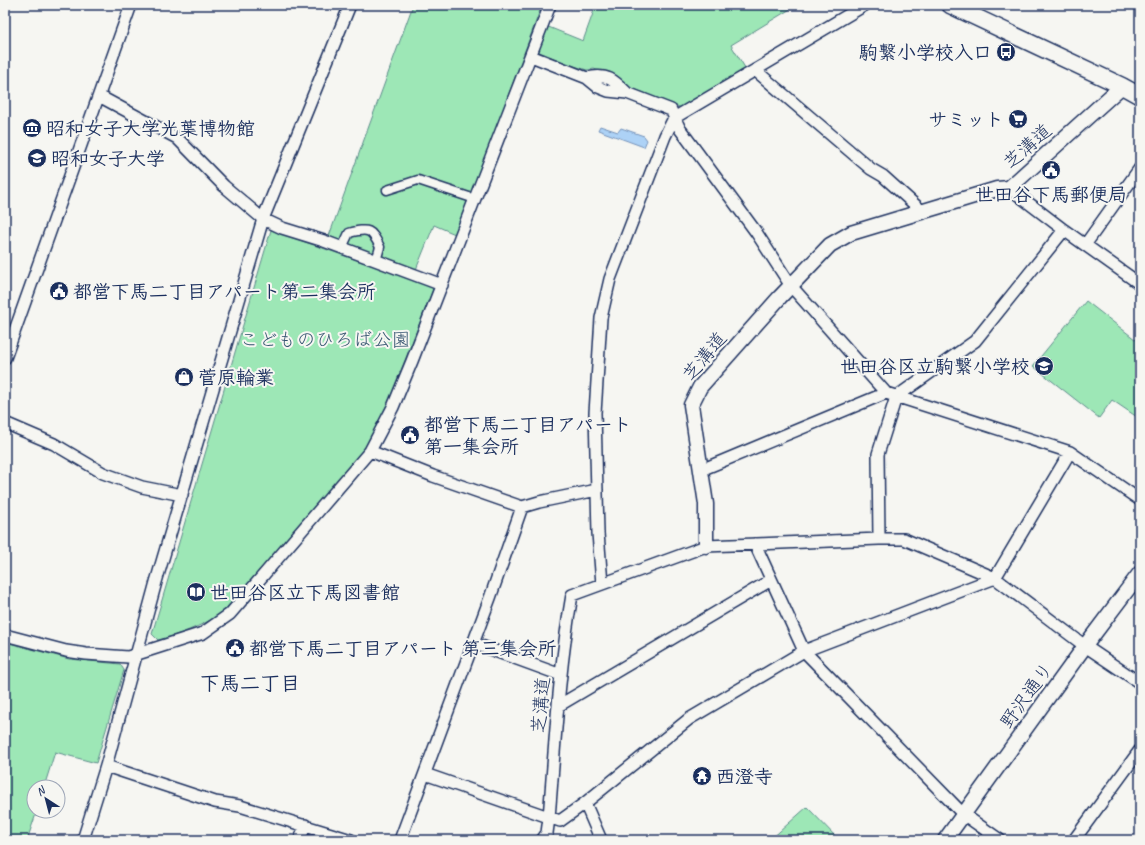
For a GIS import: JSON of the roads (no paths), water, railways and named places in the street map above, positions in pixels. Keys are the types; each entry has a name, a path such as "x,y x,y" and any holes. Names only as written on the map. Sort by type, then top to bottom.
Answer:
{"main road":[{"path":"950,5 1122,86 1140,96"}],"street":[{"path":"5,358 131,5"},
{"path":"83,840 106,766 136,654 263,219 350,5"},
{"path":"5,635 66,651 128,657 203,633 230,614 370,451 393,407 442,285 550,5"},
{"path":"602,584 598,533 595,413 601,318 610,279 665,136 674,118 865,5"},
{"path":"531,56 587,78 598,87 608,91 627,93 671,110 680,129 756,232 791,286 891,395 1070,452 1140,500"},
{"path":"755,70 871,169 883,176 923,212"},
{"name":"芝溝道","path":"542,840 547,833 549,818 561,675 572,595 706,546 706,504 692,405 700,387 780,297 830,245 851,233 997,189 1009,188 1122,86"},
{"path":"99,96 177,138 224,186 263,219 282,228 376,260 442,285"},
{"path":"1085,245 1140,168"},
{"path":"387,190 418,180 475,199"},
{"path":"1009,188 1064,230 1140,284"},
{"path":"342,248 349,233 362,230 372,230 380,248 376,260"},
{"path":"701,470 891,395 975,341 1064,230"},
{"path":"879,539 878,454 891,395"},
{"path":"5,423 54,444 103,473 142,487 182,495"},
{"path":"370,451 433,476 522,507 597,490"},
{"path":"425,774 560,821 585,803 689,719 804,651 995,578 1070,452"},
{"path":"400,840 522,507"},
{"path":"706,546 904,539 995,578 1085,646 1140,683"},
{"path":"755,544 804,651 963,814 1000,840"},
{"name":"野沢通り","path":"945,840 1085,646 1140,573"},
{"path":"558,706 771,580"},
{"path":"473,643 561,675"},
{"path":"1074,840 1140,750"},
{"path":"106,766 215,802 240,806 351,840"},
{"path":"585,803 601,840"},
{"path":"300,840 305,825"}],"water":[{"path":"600,126 618,132 621,128 644,136 647,140 644,147 598,130"}],"place":[{"name":"駒繋小学校入口","path":"1006,52"},
{"name":"サミット","path":"1018,119"},
{"name":"昭和女子大学光葉博物館","path":"32,128"},
{"name":"昭和女子大学","path":"37,158"},
{"name":"世田谷下馬郵便局","path":"1051,170"},
{"name":"都営下馬二丁目アパート第二集会所","path":"59,291"},
{"name":"世田谷区立駒繋小学校","path":"1044,366"},
{"name":"菅原輪業","path":"184,377"},
{"name":"都営下馬二丁目アパート 第一集会所","path":"410,435"},
{"name":"世田谷区立下馬図書館","path":"196,592"},
{"name":"都営下馬二丁目アパート 第三集会所","path":"235,648"},
{"name":"西澄寺","path":"702,776"}],"district":[{"name":"下馬二丁目","path":"250,683"}],"park label":[{"name":"こどものひろば公園","path":"325,339"}]}
